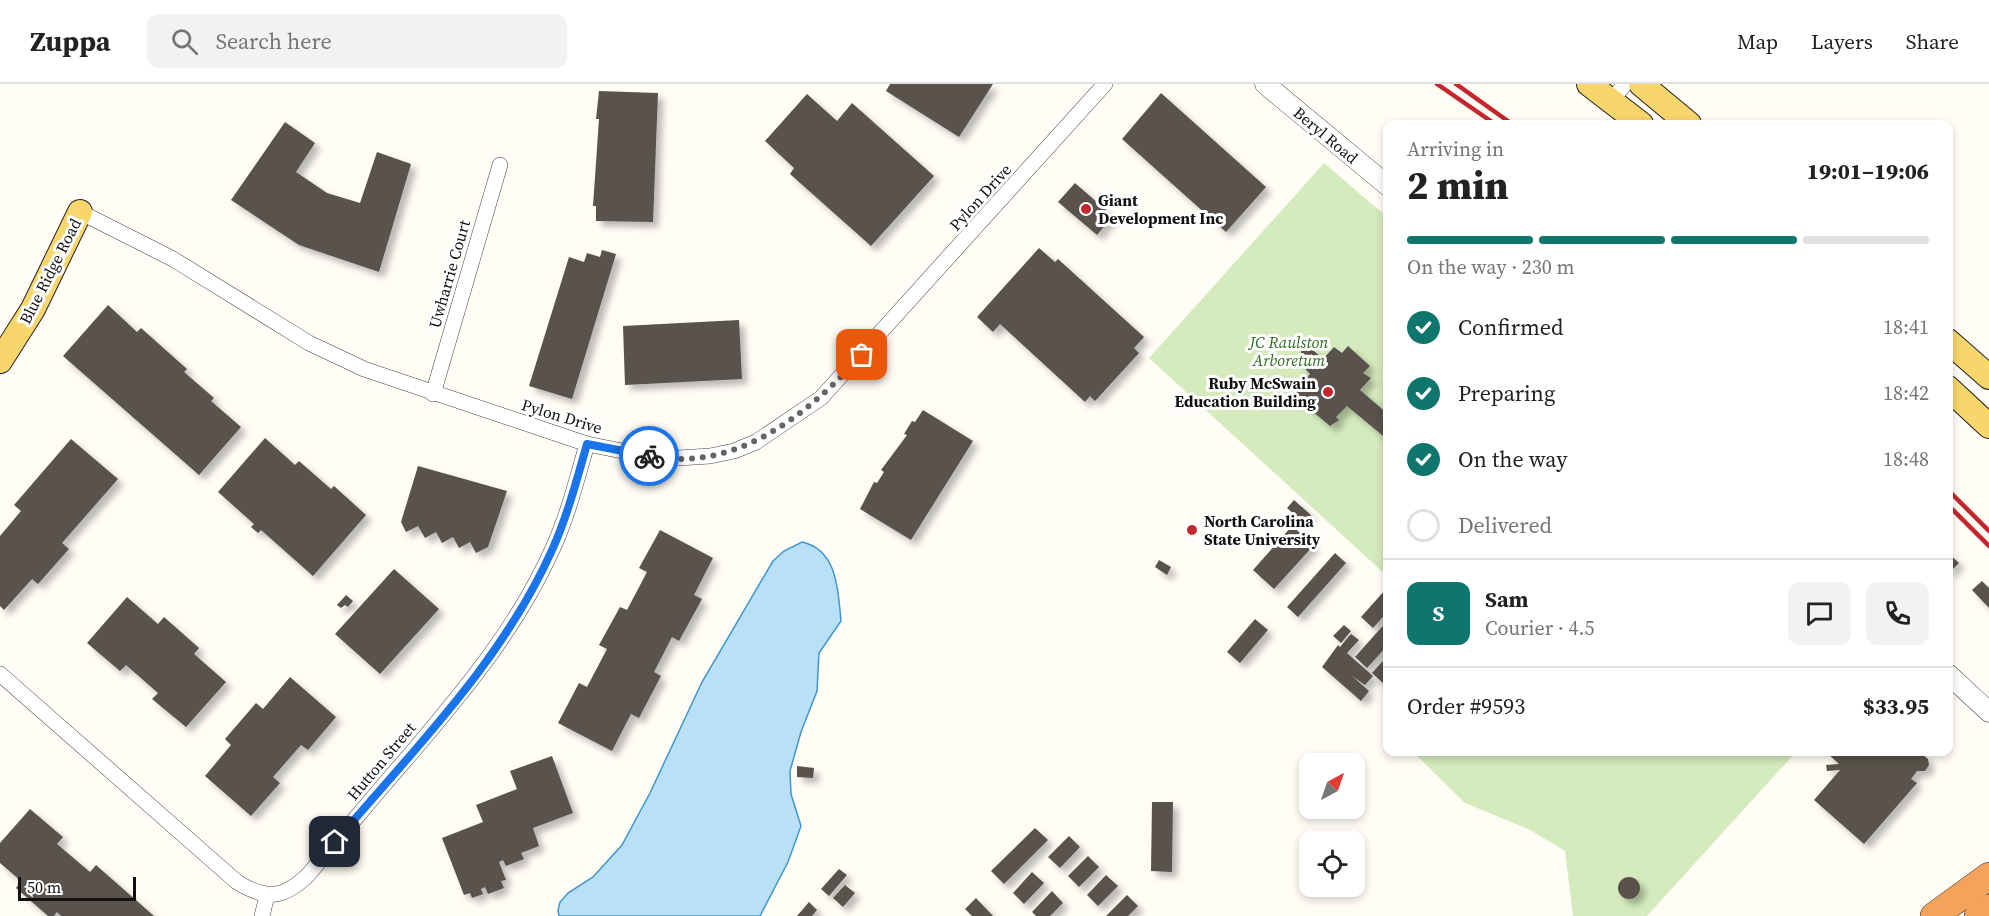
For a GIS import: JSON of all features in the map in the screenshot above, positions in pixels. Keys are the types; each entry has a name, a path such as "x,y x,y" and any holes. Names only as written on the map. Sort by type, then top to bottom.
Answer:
{"highway":[{"path":"1934,916 1989,876"},
{"path":"1978,916 1989,908"}],"main road":[{"path":"1589,84 1618,92 1638,120"},
{"path":"1641,84 1684,120"},
{"name":"Blue Ridge Road","path":"0,361 33,309 80,212"},
{"path":"1953,345 1989,377"},
{"path":"1953,393 1989,426"}],"street":[{"name":"Pylon Drive","path":"80,212 172,259 309,344 364,369 587,444 662,459 710,456 734,451 756,442 796,416 840,380 1106,84"},
{"name":"Beryl Road","path":"1265,84 1383,182"},
{"name":"Uwharrie Court","path":"433,394 500,165"},
{"name":"Hutton Street","path":"267,895 284,893 308,875 474,680 500,644 523,607 553,549 568,511 587,444"},
{"path":"0,674 237,882 249,890 267,895 262,916"},
{"path":"1953,679 1989,712"}],"green space":[{"name":"JC Raulston Arboretum","path":"1324,163 1383,214 1383,572 1149,358"},
{"path":"1417,756 1792,756 1647,916 1573,916 1565,851 1530,830 1465,803"}],"water":[{"path":"802,542 814,546 823,554 834,573 841,621 819,653 817,691 801,732 790,771 791,794 801,826 788,862 760,916 559,916 560,902 568,893 593,877 622,845 650,793 702,682 773,561 784,551"}],"building":[{"path":"890,84 993,84 959,137 886,91"},
{"path":"599,91 658,93 653,222 596,221 596,206 593,206"},
{"path":"1161,93 1266,187 1226,232 1122,139"},
{"path":"807,94 837,121 852,103 934,176 871,246 790,174 794,168 765,141"},
{"path":"285,122 315,143 296,172 327,193 360,203 377,152 411,164 379,272 299,245 231,200"},
{"name":"Giant Development Inc","path":"1075,183 1113,216 1097,235 1058,202"},
{"path":"1039,248 1055,262 1058,259 1144,337 1134,348 1139,353 1095,401 1090,396 1085,402 1000,324 993,332 977,317"},
{"path":"602,250 616,254 572,399 529,386 569,257 584,262 587,253 600,257"},
{"path":"108,305 137,332 141,328 187,369 184,372 214,398 211,401 241,427 199,475 63,356"},
{"path":"739,320 742,379 625,385 623,326"},
{"name":"Ruby McSwain Education Building","path":"1348,346 1370,366 1363,373 1371,378 1360,390 1383,410 1383,436 1347,406 1336,417 1339,420 1330,426 1292,394 1310,374 1301,364 1301,351 1313,350 1323,359 1334,347 1342,353"},
{"path":"923,410 973,441 911,540 860,509 874,482 877,483 884,472 881,470 907,435 904,434 912,421 915,422"},
{"path":"265,438 295,465 299,461 331,489 334,486 366,515 313,576 261,530 258,533 251,527 254,524 218,492"},
{"path":"71,439 118,479 62,543 69,549 38,584 32,579 4,610 0,606 0,536 21,511 14,505"},
{"path":"418,466 507,491 488,547 476,553 470,542 459,548 453,537 442,543 436,532 425,538 418,526 406,532 401,522"},
{"path":"1294,500 1311,515 1304,523 1287,508"},
{"path":"1292,526 1314,545 1274,589 1253,570"},
{"path":"660,530 713,558 694,595 702,599 679,641 672,637 654,672 661,676 639,718 631,714 612,751 558,723 579,683 587,687 607,649 599,645 620,607 627,610 647,572 639,568"},
{"path":"1335,553 1346,563 1298,617 1287,607"},
{"path":"1953,558 1959,563 1953,569"},
{"path":"1159,560 1171,567 1167,575 1155,567"},
{"path":"394,569 439,609 380,674 335,634"},
{"path":"1982,581 1989,588 1989,608 1972,590"},
{"path":"1383,592 1383,617 1373,628 1361,617"},
{"path":"346,595 353,601 348,607 345,605 341,608 337,605"},
{"path":"127,597 158,624 164,617 199,648 194,654 226,682 186,727 152,699 158,693 126,665 120,671 87,643"},
{"path":"1255,619 1268,630 1240,663 1227,652"},
{"path":"1344,625 1351,631 1341,643 1333,636"},
{"path":"1383,626 1383,650 1367,668 1355,657"},
{"path":"1351,634 1359,640 1347,653 1373,676 1365,685 1352,676 1369,691 1361,701 1322,667 1338,645 1340,647"},
{"path":"1383,661 1383,683 1372,673"},
{"path":"290,677 336,717 308,750 301,745 273,777 280,783 251,816 205,776 231,745 225,739 256,703 263,709"},
{"path":"552,756 573,813 533,828 539,846 521,853 524,859 506,866 503,860 499,862 506,880 501,881 504,888 488,894 485,887 481,889 483,894 472,898 470,893 464,895 442,838 483,822 476,805 517,789 510,771"},
{"path":"1830,756 1924,756 1928,759 1929,765 1925,771 1917,771 1911,779 1917,783 1864,844 1814,800 1840,770 1827,771 1826,765 1839,764"},
{"path":"797,766 814,768 813,778 797,777"},
{"path":"1152,802 1173,802 1172,872 1151,871"},
{"path":"30,809 63,837 57,844 90,872 96,865 154,916 61,916 57,912 54,916 48,916 16,888 21,881 0,863 0,843"},
{"path":"1035,828 1048,840 1004,884 991,871"},
{"path":"1069,836 1080,847 1060,868 1048,857"},
{"path":"1088,856 1099,867 1079,887 1068,876"},
{"path":"839,869 847,875 829,896 821,889"},
{"path":"1032,872 1044,883 1024,904 1013,893"},
{"path":"1106,875 1118,886 1098,906 1087,895"},
{"path":"1629,877 1637,880 1640,888 1637,896 1629,899 1621,896 1618,888 1621,880"},
{"path":"845,885 855,893 843,907 833,898"},
{"path":"1052,891 1063,903 1050,916 1036,916 1032,912"},
{"path":"1127,895 1138,906 1128,916 1106,916"},
{"path":"976,898 993,916 972,916 965,909"},
{"path":"809,902 817,910 812,916 797,916"}],"railway":[{"path":"1437,84 1489,120"},
{"path":"1456,84 1506,120"},
{"path":"1953,495 1989,531"},
{"path":"1953,510 1989,546"}],"way so far":[{"path":"649,456 662,459 687,459 710,456 734,451 756,442 821,398 862,355"}],"place":[{"name":"Giant Development Inc","path":"1086,209"},
{"name":"Ruby McSwain Education Building","path":"1328,392"},
{"name":"North Carolina State University","path":"1192,530"}],"route":[{"path":"335,842 474,680 500,644 523,607 553,549 568,511 587,444 649,456"}]}
